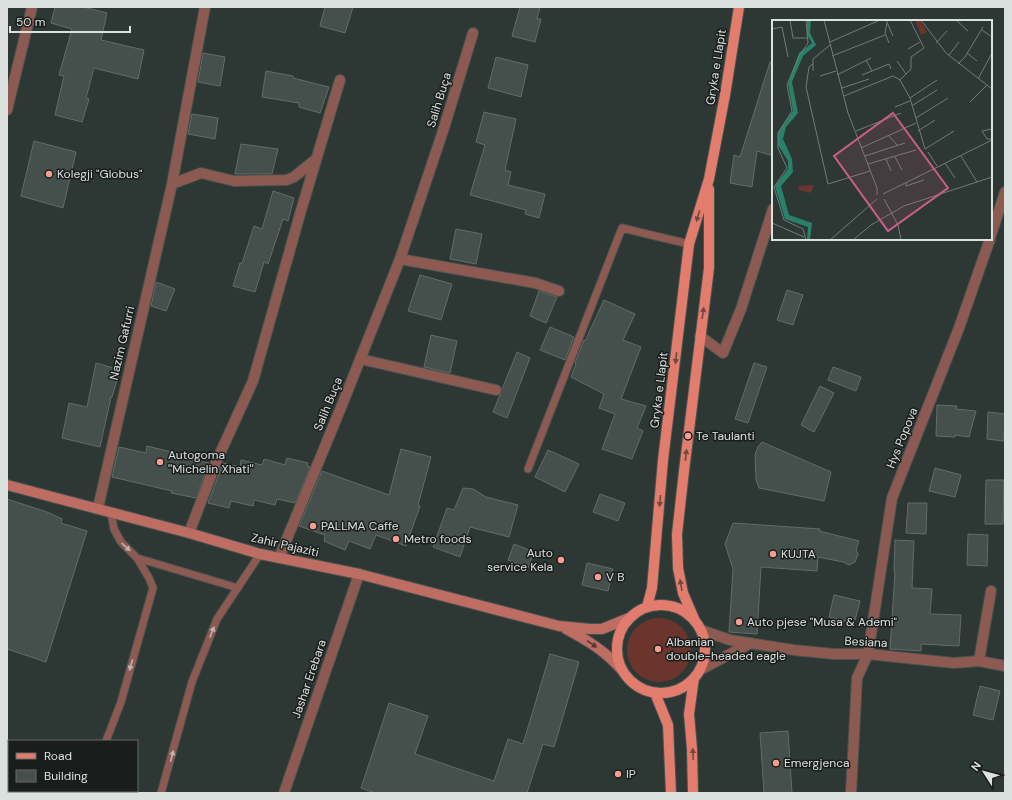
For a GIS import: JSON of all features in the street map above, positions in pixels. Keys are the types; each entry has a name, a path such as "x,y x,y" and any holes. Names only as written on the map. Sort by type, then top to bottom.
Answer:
{"main road":[{"name":"Gryka e Llapit","path":"647,607 652,588 663,460 689,244 709,179 725,95 739,7"},
{"name":"Gryka e Llapit","path":"698,625 687,605 683,593 678,568 678,534 709,268 709,179"},
{"name":"Zahir Pajaziti","path":"7,485 98,508 111,513 189,533 260,554 359,574 558,626 602,629 629,618"},
{"path":"693,793 690,714 697,674 704,660 705,650 704,639 698,625 688,614 678,608 663,605 647,607 638,611 629,618 620,631 616,654 621,669 627,679 636,686 655,693 667,693 686,685 697,674"},
{"name":"Zahir Pajaziti","path":"558,626 586,639 611,657 621,669"},
{"path":"655,693 668,725 671,793"}],"street":[{"path":"7,110 21,47 32,7"},
{"name":"Nazim Gafurri","path":"98,508 172,184 205,7"},
{"name":"Salih Buça","path":"279,558 400,259 443,131 472,36"},
{"path":"189,533 217,460 253,381 315,160 340,80"},
{"path":"172,184 201,173 234,181 287,180 294,178 315,160"},
{"path":"992,232 1005,192"},
{"path":"700,336 723,353 740,308 772,212"},
{"name":"Hys Popova","path":"851,793 857,678 868,654 892,498 959,328 990,240"},
{"path":"400,259 536,283 559,291"},
{"path":"360,359 496,390"},
{"name":"Jashar Erebara","path":"284,793 359,574"},
{"path":"979,661 991,591"},
{"name":"Besiana","path":"698,625 730,640 794,650 834,654 868,654 954,663 979,661 1005,666"},
{"path":"697,674 751,643"}],"lane":[{"path":"528,469 622,228 689,244"},
{"path":"106,740 121,702 153,588 137,558 120,542 114,529 111,513"},
{"path":"161,793 192,682 217,619 260,554"},
{"path":"137,558 238,588"}],"shaded area":[{"path":"659,618 677,624 685,632 691,650 685,668 677,676 659,682 641,676 633,668 627,650 633,632 641,624"}],"building":[{"path":"55,7 83,7 107,13 101,40 144,50 138,79 94,68 86,98 89,99 82,122 55,115 64,76 59,75 72,29 51,23"},
{"path":"325,7 353,7 345,33 320,26"},
{"path":"520,7 540,7 537,19 541,19 535,42 512,36"},
{"path":"203,53 225,57 220,86 198,82"},
{"path":"496,57 528,65 521,97 488,88"},
{"path":"770,62 772,62 772,156 757,151 752,187 730,183 734,155 740,157"},
{"path":"266,71 293,76 293,78 329,87 320,113 299,107 299,103 262,97"},
{"path":"484,112 516,119 505,170 511,172 508,185 545,194 539,218 525,214 526,210 470,195 485,145 476,142"},
{"path":"192,114 218,118 215,139 188,134"},
{"name":"Kolegji \"Globus\"","path":"34,141 76,152 63,208 21,196"},
{"path":"241,144 278,149 272,174 235,174"},
{"path":"273,191 294,198 288,221 283,219 268,264 264,262 255,292 233,286 254,226 262,229"},
{"path":"456,229 482,234 476,264 450,259"},
{"path":"420,275 452,284 441,320 408,311"},
{"path":"156,282 175,289 166,311 151,306"},
{"path":"787,290 803,295 793,325 777,320"},
{"path":"539,291 557,297 546,323 530,316"},
{"path":"604,300 635,314 623,340 641,347 621,399 646,406 637,428 643,431 632,459 602,449 615,414 599,408 604,394 571,377 584,340 585,341"},
{"path":"550,327 574,337 565,360 540,350"},
{"path":"431,335 457,341 450,373 424,367"},
{"path":"517,352 530,358 507,418 493,412"},
{"path":"96,363 120,370 111,397 100,447 62,438 69,403 87,407"},
{"path":"754,363 767,367 748,423 735,419"},
{"path":"833,367 861,377 856,391 828,380"},
{"path":"820,386 834,393 814,432 801,425"},
{"path":"937,405 957,406 956,409 976,411 969,437 955,435 955,437 936,436"},
{"path":"988,412 1005,414 1004,441 987,439"},
{"path":"762,442 831,472 824,501 759,488 756,480 755,455"},
{"path":"147,446 180,454 179,458 209,463 196,498 171,493 172,491 112,477 119,447 146,453"},
{"path":"401,449 431,457 418,505 420,506 406,546 376,535 370,549 349,541 345,550 324,541 325,535 299,526 322,471 389,495"},
{"path":"548,450 579,464 565,492 535,477"},
{"path":"287,458 308,463 307,466 310,467 295,503 277,499 275,505 254,500 253,506 231,501 229,508 208,503 223,463 240,467 241,460 262,465 264,459 285,465"},
{"path":"935,468 961,475 955,497 929,491"},
{"path":"986,480 1004,480 1003,524 985,524"},
{"path":"463,488 473,489 486,497 518,505 509,537 470,527 460,557 433,547 447,508 454,510"},
{"path":"600,494 625,503 618,521 593,512"},
{"path":"7,499 47,512 62,519 61,523 87,531 46,662 7,649"},
{"path":"908,503 927,503 926,534 906,533"},
{"path":"733,523 820,529 819,531 859,541 856,550 858,554 855,562 849,565 843,562 818,557 817,571 761,567 757,634 729,632 733,569 725,544"},
{"path":"968,534 988,535 987,566 967,565"},
{"path":"895,540 914,541 912,588 932,589 930,614 961,615 959,646 921,644 921,651 890,649 895,571"},
{"path":"514,544 534,552 528,568 508,560"},
{"name":"V B","path":"587,563 613,569 608,591 582,585"},
{"path":"834,595 860,601 854,624 829,617"},
{"path":"550,654 579,662 554,747 543,744 527,793 375,793 361,788 389,703 428,716 415,754 494,781 508,739 523,744"},
{"path":"980,686 1000,691 993,720 973,715"},
{"name":"Emergjenca","path":"788,731 792,793 764,793 760,733"}],"place":[{"name":"Kolegji \"Globus\"","path":"49,174"},
{"name":"Te Taulanti","path":"688,436"},
{"name":"Autogoma ʺMichelin Xhatiʺ","path":"160,462"},
{"name":"PALLMA Caffe","path":"313,526"},
{"name":"Metro foods","path":"396,539"},
{"name":"KUJTA","path":"773,554"},
{"name":"Auto service Kela","path":"561,560"},
{"name":"V B","path":"598,577"},
{"name":"Auto pjese \"Musa & Ademi\"","path":"739,622"},
{"name":"Albanian double-headed eagle","path":"658,649"},
{"name":"Emergjenca","path":"776,763"},
{"name":"IP","path":"618,774"}]}
